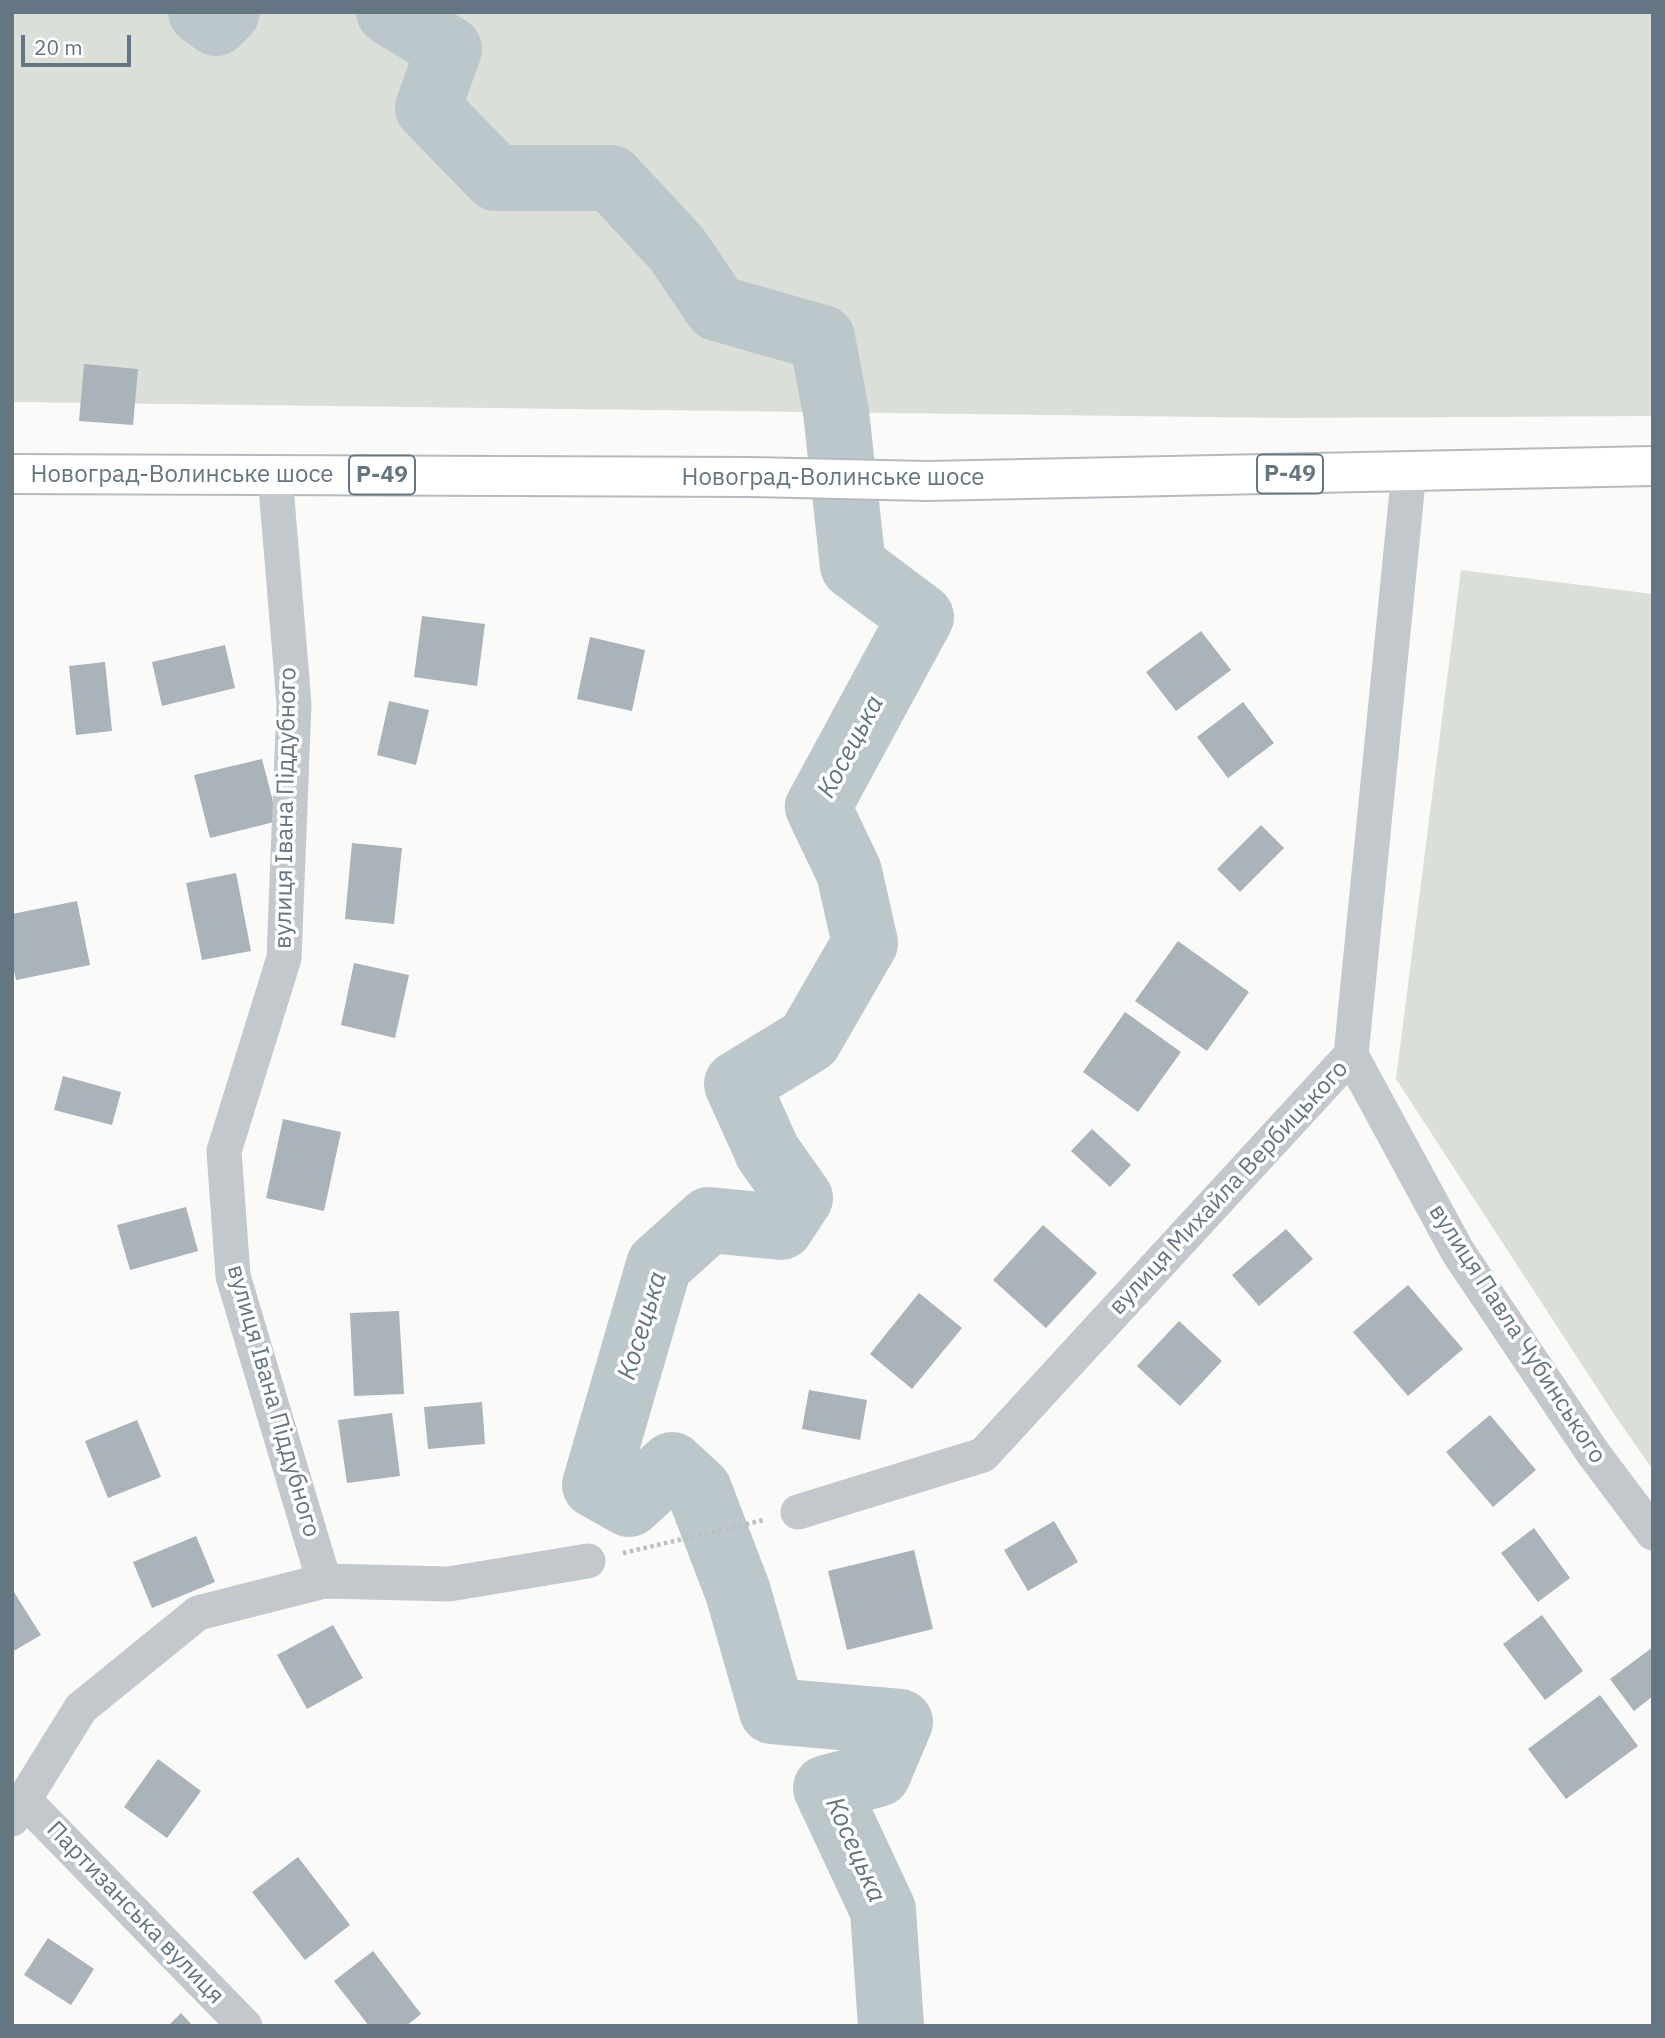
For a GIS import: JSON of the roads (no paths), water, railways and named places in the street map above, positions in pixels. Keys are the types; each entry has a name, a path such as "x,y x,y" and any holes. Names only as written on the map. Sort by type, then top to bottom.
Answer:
{"main road":[{"name":"Новоград-Волинське шосе","path":"12,474 752,477 927,481 1653,466"}],"street":[{"name":"вулиця Михайла Вербицького","path":"798,1512 983,1455 1351,1055 1409,471"},
{"name":"вулиця Івана Піддубного","path":"275,475 294,704 284,958 223,1151 233,1276 324,1581"},
{"name":"вулиця Павла Чубинського","path":"1351,1055 1458,1252 1593,1453 1653,1533"},
{"path":"18,1810 81,1709 198,1613 324,1581 449,1584 588,1561"},
{"name":"Партизанська вулиця","path":"18,1810 245,2026"}],"waterway":[{"name":"Косецька","path":"201,12 216,23 227,12"},
{"name":"Косецька","path":"389,12 449,49 428,108 496,178 611,178 677,249 717,308 822,338 836,412 853,566 921,617 818,807 849,872 865,943 809,1040 737,1084 768,1153 800,1198 781,1227 709,1220 659,1265 595,1485 629,1504 672,1465 699,1490 738,1592 772,1711 900,1722 878,1774 826,1788 883,1910 891,2026"}]}
